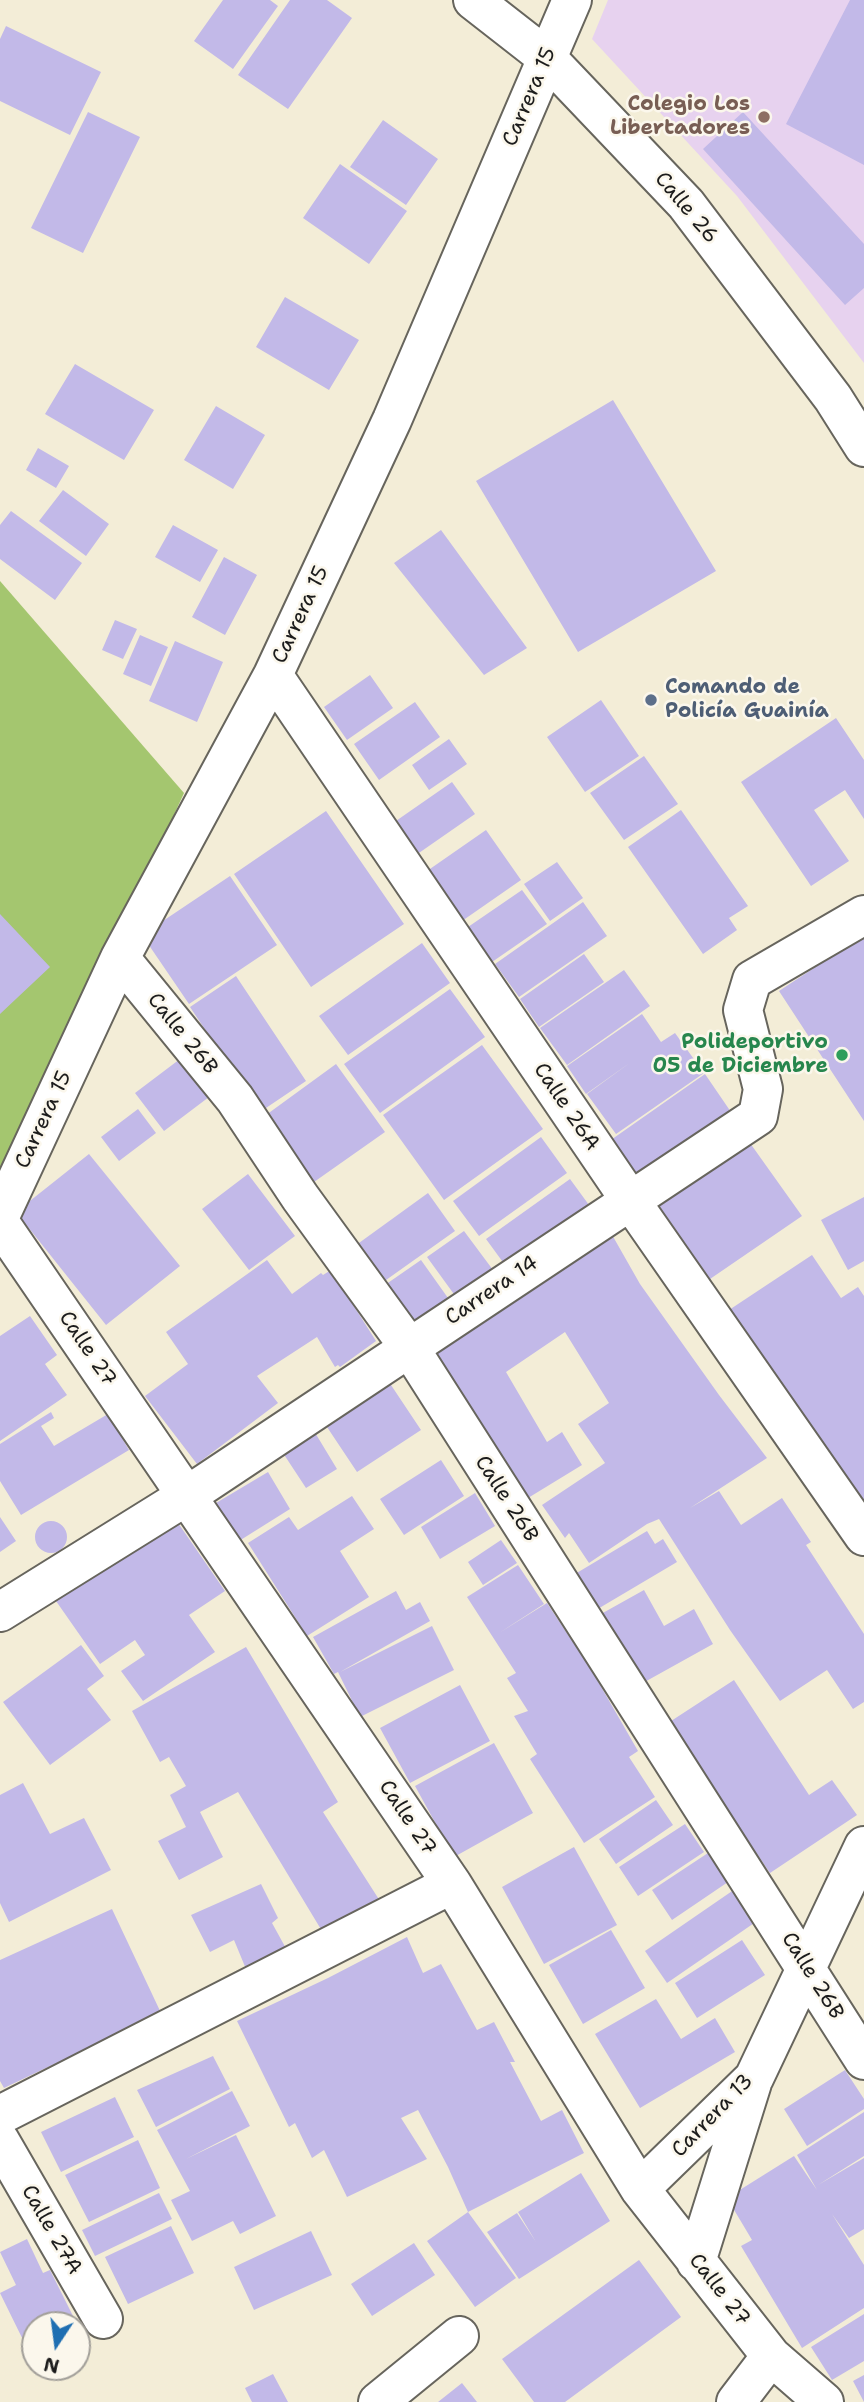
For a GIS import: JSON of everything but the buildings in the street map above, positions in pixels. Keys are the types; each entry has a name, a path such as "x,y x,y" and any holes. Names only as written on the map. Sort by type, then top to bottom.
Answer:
{"street":[{"name":"Calle 26","path":"473,0 546,57 686,204 833,398 864,447"},
{"name":"Carrera 15","path":"0,1216 120,958 273,675 392,420 572,0"},
{"name":"Calle 26A","path":"273,675 630,1200 864,1536"},
{"name":"Carrera 14","path":"0,1612 188,1495 758,1116 763,1089 743,1010 752,980 864,915"},
{"name":"Calle 26B","path":"120,958 235,1099 300,1198 409,1347 864,2060"},
{"name":"Calle 27","path":"0,1223 452,1884 640,2189 771,2356 824,2402"},
{"name":"Carrera 13","path":"640,2189 754,2078 864,1846"},
{"path":"0,2115 452,1884"},
{"path":"696,2262 754,2078"},
{"name":"Calle 27A","path":"0,2141 103,2319"},
{"path":"379,2402 459,2336"},
{"path":"736,2402 771,2356"}],"shaded area":[{"name":"Colegio Los Libertadores","path":"608,0 864,0 864,363 737,196 592,39"}],"green space":[{"path":"0,581 184,793 0,1194"}],"place":[{"name":"Colegio Los Libertadores","path":"764,117"},
{"name":"Comando de Policía Guainía","path":"651,700"},
{"name":"Polideportivo 05 de Diciembre","path":"842,1055"}]}
